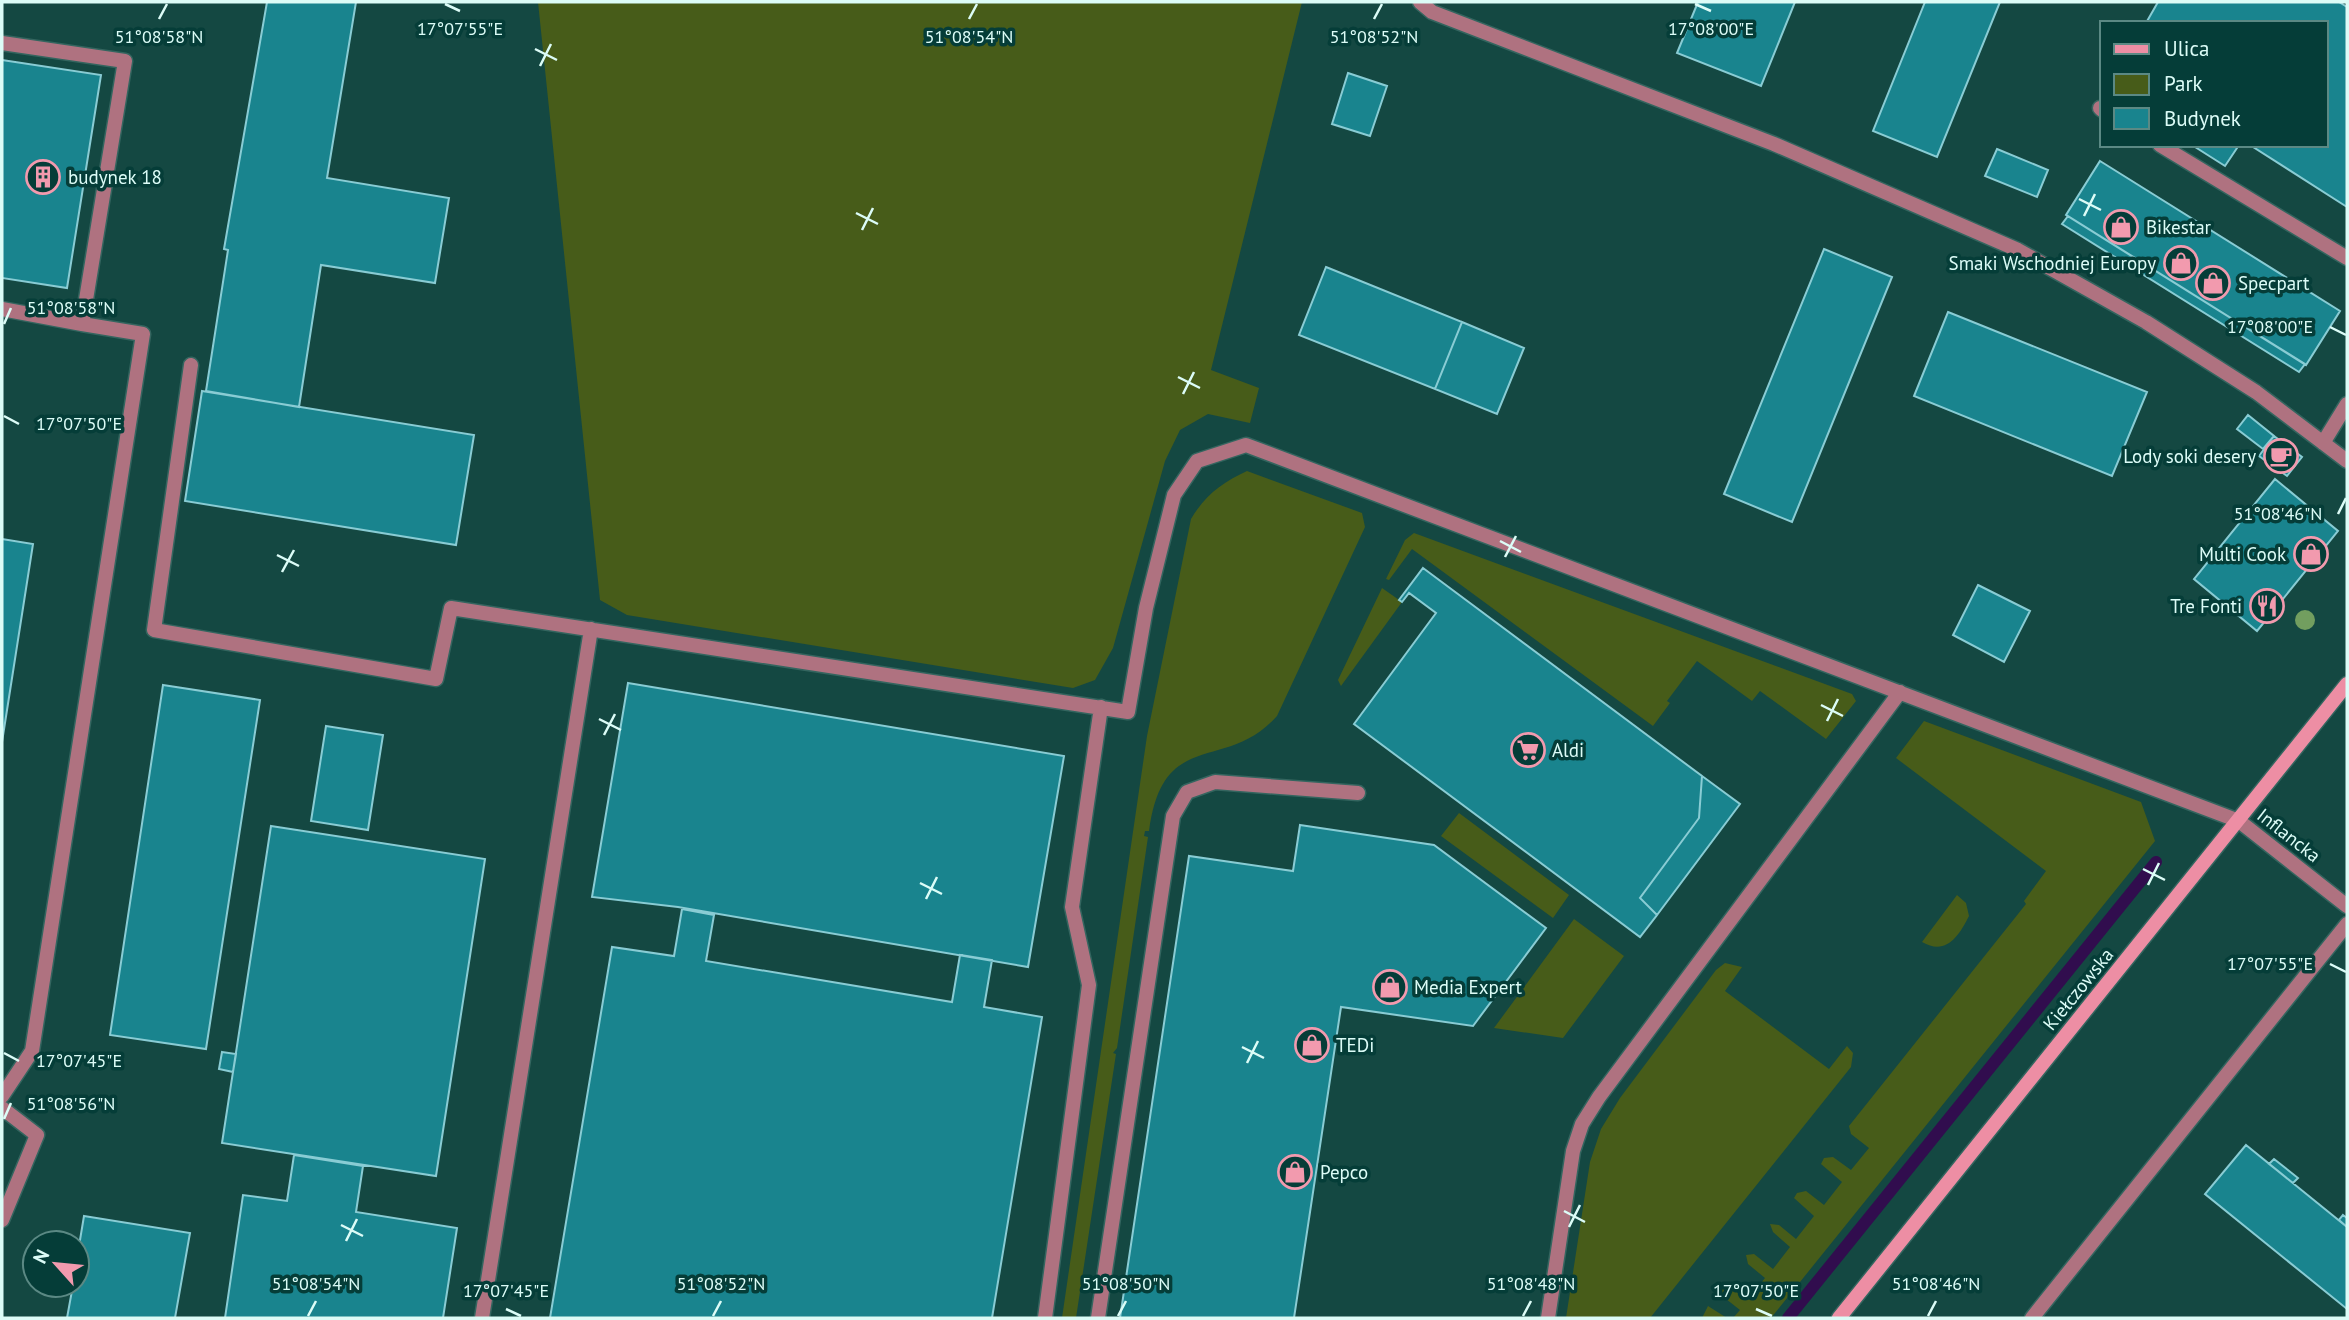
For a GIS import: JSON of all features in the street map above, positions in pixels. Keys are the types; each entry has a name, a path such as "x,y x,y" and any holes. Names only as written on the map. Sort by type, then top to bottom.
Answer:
{"street":[{"path":"1420,2 1432,12 1774,144 2018,250 2146,322 2256,392 2347,461"},
{"path":"2,43 125,61 82,324"},
{"path":"2163,147 2347,258"},
{"path":"2,309 143,334 32,1051 2,1096"},
{"path":"191,365 154,629 436,679 451,608 1101,708 1072,907 1089,985 1045,1318"},
{"path":"2323,443 2347,404"},
{"name":"Inflancka","path":"1101,708 1128,712 1146,608 1174,495 1197,461 1246,445 2239,821 2347,906"},
{"path":"482,1318 591,629"},
{"name":"Kiełczowska","path":"1839,1318 2347,684"},
{"path":"1548,1318 1573,1151 1582,1124 1599,1097 1900,692"},
{"path":"1098,1318 1174,816 1187,792 1215,782 1358,793"},
{"path":"2032,1318 2347,924"},
{"path":"2,1108 37,1135 2,1220"}],"green space":[{"path":"538,2 1302,2 1211,370 1259,388 1250,423 1208,414 1180,430 1165,461 1113,648 1095,680 1073,688 627,615 600,600"},
{"path":"1247,471 1362,513 1365,527 1277,716 1257,733 1237,744 1182,764 1168,777 1156,798 1149,831 1145,831 1144,836 1148,837 1117,1048 1113,1053 1116,1054 1076,1318 1062,1318 1147,736 1191,519 1215,490"},
{"path":"1414,533 1852,694 1856,701 1826,739 1760,691 1752,701 1697,661 1667,701 1670,703 1653,726 1412,549 1389,580 1386,579 1405,540"},
{"path":"1382,588 1402,602 1341,686 1338,680"},
{"path":"1924,721 2141,802 2155,841 1771,1318 1733,1318 1740,1310 1721,1295 1721,1287 1729,1286 1747,1300 1765,1278 1748,1264 1746,1255 1754,1254 1773,1269 1790,1247 1773,1232 1770,1224 1779,1225 1796,1239 1814,1216 1794,1198 1797,1193 1806,1191 1824,1205 1842,1182 1821,1164 1824,1158 1833,1157 1851,1170 1869,1148 1851,1134 1849,1126 2026,904 2024,901 2046,871 1896,758"},
{"path":"1459,813 1569,895 1553,918 1441,836"},
{"path":"1957,895 1966,903 1969,916 1956,937 1938,947 1922,942"},
{"path":"1574,919 1624,956 1563,1038 1494,1028"},
{"path":"1725,963 1742,967 1725,991 1829,1069 1847,1046 1853,1053 1851,1067 1650,1318 1566,1318 1590,1162 1601,1129 1620,1098 1716,970"},
{"path":"1708,1306 1727,1318 1702,1318"}],"building":[{"path":"267,2 356,2 327,178 449,198 435,283 321,265 299,407 206,391 228,250 224,249"},
{"path":"1698,2 1795,2 1761,86 1677,53"},
{"path":"1925,2 2000,2 1937,157 1873,131"},
{"path":"2158,2 2339,2 2347,7 2347,207 2253,147 2328,147 2328,21 2147,21"},
{"name":"budynek 18","path":"2,60 101,75 67,288 2,278"},
{"path":"1348,73 1387,86 1370,136 1332,124"},
{"path":"2195,147 2238,147 2225,166"},
{"path":"1997,149 2048,170 2037,197 1985,176"},
{"path":"2100,161 2340,311 2306,365 2066,215"},
{"path":"2068,216 2305,364 2299,372 2062,224"},
{"path":"1824,249 1892,277 1792,522 1724,494"},
{"path":"1326,267 1462,322 1435,389 1299,335"},
{"path":"1948,312 2147,392 2112,476 1914,396"},
{"path":"1462,322 1524,348 1497,414 1435,389"},
{"path":"202,391 474,435 456,545 185,501"},
{"path":"2248,415 2274,436 2263,449 2237,429"},
{"name":"Lody soki desery","path":"2274,436 2302,457 2287,476 2259,456"},
{"path":"2275,479 2338,531 2257,631 2194,579"},
{"path":"2,539 33,544 2,742"},
{"name":"Aldi","path":"1423,568 1702,776 1699,818 1640,898 1657,915 1640,937 1354,724 1436,613 1409,593 1402,602 1399,600"},
{"path":"1978,585 2030,611 2004,662 1953,635"},
{"path":"628,683 1064,756 1028,967 678,907 592,897"},
{"path":"163,685 260,700 206,1049 110,1035"},
{"path":"326,726 383,735 368,830 311,821"},
{"path":"1702,776 1740,804 1657,915 1640,898 1699,818"},
{"path":"1300,825 1434,845 1546,928 1473,1026 1341,1007 1294,1318 1120,1318 1189,856 1293,871"},
{"path":"271,826 485,859 436,1176 222,1143"},
{"path":"682,909 714,915 706,961 952,1002 960,955 992,960 984,1007 1042,1017 992,1318 550,1318 612,947 674,956"},
{"path":"222,1052 236,1054 233,1072 219,1069"},
{"path":"2246,1145 2347,1227 2347,1309 2205,1194"},
{"path":"294,1155 363,1166 356,1212 457,1228 443,1318 225,1318 243,1195 287,1201"},
{"path":"2274,1159 2298,1178 2293,1183 2269,1164"},
{"path":"2343,1215 2347,1218 2347,1227 2339,1220"},
{"path":"84,1216 190,1233 175,1318 67,1318 70,1299 91,1299 91,1229 82,1229"}],"waterway":[{"path":"1788,1318 2156,862"}],"place":[{"name":"budynek 18","path":"43,177"},
{"name":"Bikestar","path":"2121,227"},
{"name":"Smaki Wschodniej Europy","path":"2181,263"},
{"name":"Specpart","path":"2213,283"},
{"name":"Lody soki desery","path":"2281,456"},
{"name":"Multi Cook","path":"2311,554"},
{"name":"Tre Fonti","path":"2267,606"},
{"name":"Aldi","path":"1528,750"},
{"name":"Media Expert","path":"1390,987"},
{"name":"TEDi","path":"1312,1045"},
{"name":"Pepco","path":"1295,1172"}]}
